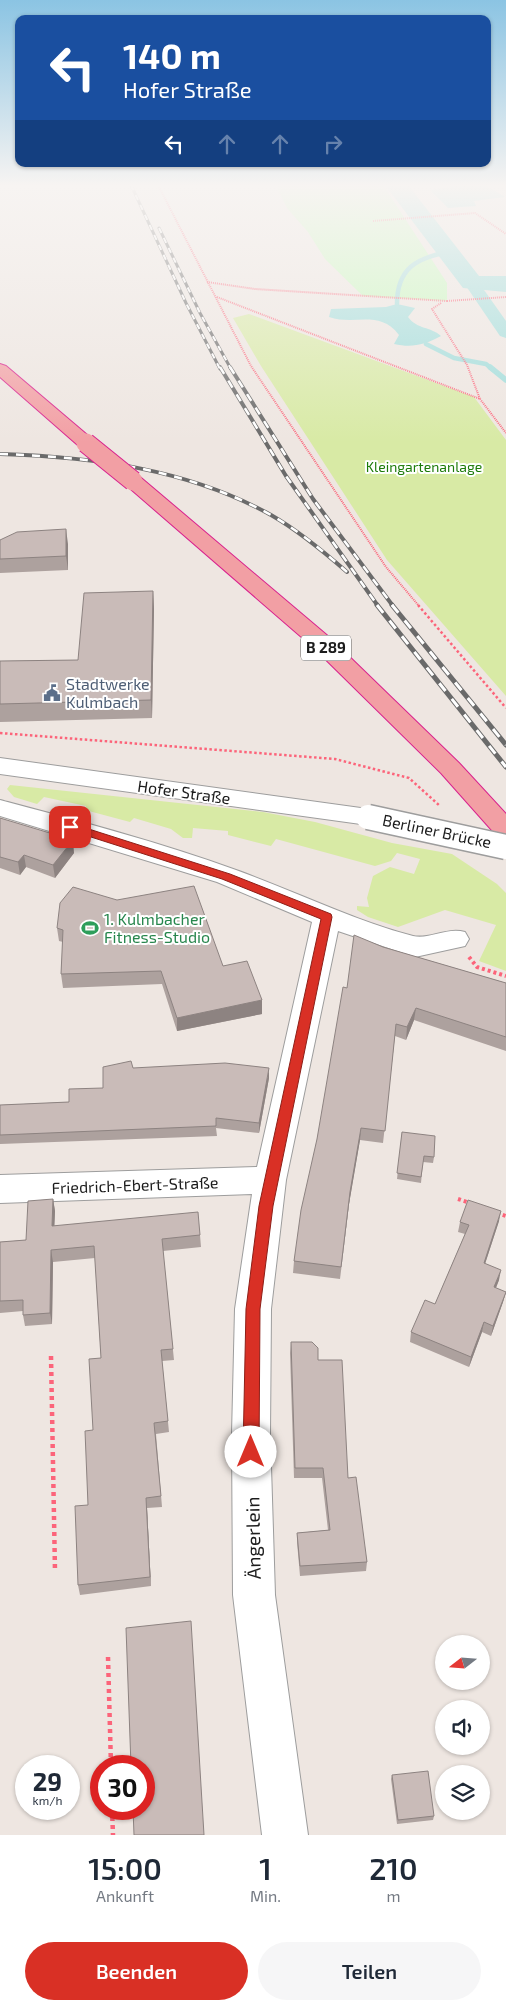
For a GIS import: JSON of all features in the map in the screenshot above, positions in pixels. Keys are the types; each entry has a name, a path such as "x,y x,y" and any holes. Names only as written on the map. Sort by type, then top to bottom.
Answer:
{"highway":[{"name":"B 289","path":"0,369 321,642 450,768 506,830"}],"street":[{"name":"Hofer Straße","path":"0,766 368,817"},
{"path":"0,808 101,836 226,876 327,917 415,947 455,939"},
{"name":"Berliner Brücke","path":"368,817 506,847"},
{"name":"Ängerlein","path":"286,1835 254,1595 251,1434 253,1309 270,1180 327,917"},
{"name":"Friedrich-Ebert-Straße","path":"0,1189 270,1180"}],"path":[{"path":"201,271 217,297 251,366 386,567 506,708"},
{"path":"207,282 255,289 447,301 506,297"},
{"path":"217,297 480,399"},
{"path":"447,301 438,303 432,309 467,365 480,399 506,433"},
{"path":"0,733 335,759 409,778 445,810"},
{"path":"455,939 477,967 506,976"},
{"path":"458,1199 474,1205"},
{"path":"490,1210 506,1216"},
{"path":"51,1356 55,1571"},
{"path":"108,1657 111,1755"},
{"path":"112,1820 113,1835"}],"green space":[{"path":"337,271 439,271 447,283 447,301 363,296"},
{"name":"Kleingartenanlage","path":"249,314 474,397 506,440 506,696 387,560 261,366 233,318"},
{"path":"10,785 263,812 315,822 392,843 452,854 497,884 506,893 506,971 479,961 496,925 445,910 398,927 368,917 357,910 357,906 369,907 367,898 373,876 390,867 414,874 420,859 397,853 391,861 375,866 276,839 271,846 228,835 228,831 193,828 192,838 183,838 171,829 134,818 130,822 85,810 86,806 44,797 37,804 14,797 7,789"}],"water":[{"path":"397,304 415,308 408,317 416,324 441,336 418,345 394,344 399,335 383,322 329,317 331,309 386,307"}],"building":[{"path":"66,529 66,556 0,559 0,540 17,532"},
{"path":"153,591 151,700 0,704 0,661 78,660 84,593"},
{"path":"0,818 73,840 53,865 24,855 18,862 0,857"},
{"path":"194,886 223,966 247,961 262,1000 177,1018 161,971 61,974 63,930 57,928 60,903 73,887 117,900"},
{"path":"354,935 383,947 506,983 506,1037 416,1008 407,1027 396,1024 385,1131 361,1128 350,1192 341,1267 294,1261 301,1210 317,1139 343,987 347,988"},
{"path":"131,1061 133,1068 225,1063 269,1068 259,1123 216,1118 216,1126 0,1135 0,1105 69,1102 69,1089 103,1088 103,1067"},
{"path":"402,1132 435,1136 434,1157 424,1156 421,1177 397,1173"},
{"path":"53,1199 52,1226 198,1212 200,1235 162,1239 173,1349 161,1350 168,1421 154,1423 161,1496 146,1498 150,1577 78,1585 75,1506 88,1505 85,1431 93,1430 89,1359 101,1358 94,1246 51,1250 50,1313 23,1315 23,1300 0,1301 0,1242 26,1240 28,1201"},
{"path":"468,1200 501,1211 484,1263 501,1270 494,1287 506,1292 493,1326 484,1322 471,1357 411,1332 425,1300 435,1304 469,1225 460,1222"},
{"path":"291,1342 312,1342 318,1348 318,1360 342,1360 348,1478 356,1477 367,1562 300,1566 297,1533 330,1530 323,1468 295,1468"},
{"path":"191,1621 204,1835 134,1835 133,1820 155,1820 155,1755 131,1755 126,1628"},
{"path":"428,1771 434,1816 398,1820 392,1775"}],"waterway":[{"path":"397,304 401,282 407,271"},
{"path":"462,271 472,283 506,284"},
{"path":"472,283 506,333"},
{"path":"426,344 454,358 486,364 492,369"},
{"path":"490,367 506,380"}],"railway":[{"path":"171,271 220,369"},
{"path":"180,271 200,313 231,369"},
{"path":"220,367 286,476 378,606"},
{"path":"230,367 313,499 393,606"},
{"path":"0,454 105,462 140,468 207,486 239,499 281,521 347,572"},
{"path":"377,605 506,767"},
{"path":"392,605 506,745"}],"place":[{"name":"Stadtwerke Kulmbach","path":"52,693"},
{"name":"1. Kulmbacher Fitness-Studio","path":"90,928"}],"route":[{"path":"70,827 226,876 327,917 266,1206 253,1309 251,1452"}]}
